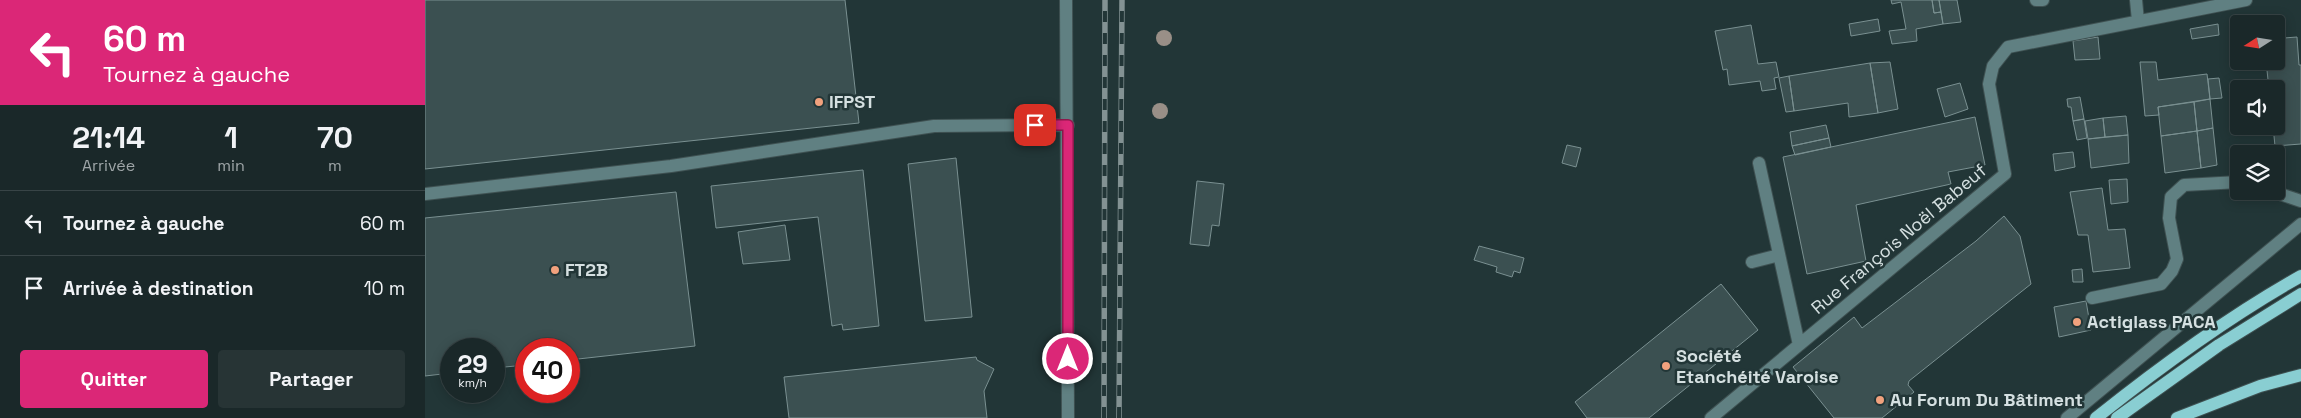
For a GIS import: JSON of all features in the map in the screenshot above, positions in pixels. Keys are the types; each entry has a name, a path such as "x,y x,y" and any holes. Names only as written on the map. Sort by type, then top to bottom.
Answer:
{"main road":[{"path":"2096,418 2147,377 2203,338 2301,276"},
{"path":"2117,418 2219,345 2301,294"},
{"path":"2177,418 2260,386 2301,375"}],"street":[{"path":"1066,0 1068,418"},
{"path":"2036,0 2043,0"},
{"path":"2136,0 2138,21 2246,0"},
{"name":"Rue François Noël Babeuf","path":"1711,418 2005,174 1989,84 1993,66 2008,47 2138,21"},
{"path":"425,194 671,166 934,126 1068,125"},
{"path":"1759,163 1799,345"},
{"path":"2092,298 2161,284 2172,271 2177,259 2169,218 2171,197 2184,185 2230,182"},
{"path":"2285,196 2301,201"},
{"path":"2067,418 2301,224"},
{"path":"1752,262 1779,255"}],"building":[{"path":"425,0 845,0 859,123 425,169"},
{"path":"1891,0 1932,0 1934,13 1941,12 1943,24 1916,29 1917,41 1892,44 1889,31 1906,29 1901,2 1892,4"},
{"path":"1932,0 1939,0 1941,12 1934,13"},
{"path":"1939,0 1957,0 1961,22 1943,24"},
{"path":"1878,19 1880,31 1851,36 1849,24"},
{"path":"2218,24 2219,35 2192,39 2190,29"},
{"path":"1751,25 1758,64 1776,62 1779,77 1774,78 1776,89 1762,91 1760,81 1729,85 1727,69 1723,70 1715,31"},
{"path":"2098,37 2100,59 2075,60 2073,41"},
{"path":"2297,37 2299,65 2301,65 2301,144 2275,145 2274,135 2285,135 2285,80 2268,80 2267,70 2285,70 2285,38"},
{"path":"1890,62 1898,109 1878,113 1870,63"},
{"path":"2140,62 2156,62 2158,80 2207,74 2210,99 2158,107 2159,115 2145,116"},
{"path":"1870,63 1878,113 1849,117 1848,103 1794,111 1789,76"},
{"path":"1789,76 1794,111 1786,112 1779,78"},
{"path":"2219,78 2222,98 2210,99 2208,79"},
{"path":"1960,83 1968,109 1945,117 1937,89"},
{"path":"2080,97 2084,119 2073,121 2071,107 2068,107 2067,99"},
{"path":"2210,99 2213,128 2197,131 2194,102"},
{"path":"2194,102 2197,131 2161,136 2158,107"},
{"path":"2126,116 2128,135 2105,137 2103,118"},
{"path":"1975,117 1985,165 1948,172 1951,184 1856,205 1866,261 1807,274 1783,157"},
{"path":"2103,118 2105,137 2088,139 2085,121"},
{"path":"2084,119 2087,138 2077,140 2073,121"},
{"path":"1826,125 1829,138 1792,146 1790,132"},
{"path":"2213,128 2217,165 2201,168 2197,131"},
{"path":"2197,131 2201,168 2165,173 2161,136"},
{"path":"2128,135 2129,163 2091,168 2088,139"},
{"path":"1829,138 1831,147 1795,155 1792,146"},
{"path":"1567,145 1581,148 1576,167 1562,163"},
{"path":"2073,152 2075,167 2055,171 2053,154"},
{"path":"956,158 972,317 925,321 908,164"},
{"path":"863,170 879,326 843,330 842,324 832,326 818,217 716,228 711,186"},
{"path":"2127,179 2128,202 2111,204 2109,180"},
{"path":"1197,181 1224,184 1219,226 1212,225 1209,246 1190,244"},
{"path":"2102,188 2108,230 2125,229 2130,268 2093,272 2088,235 2078,235 2070,192"},
{"name":"FT2B","path":"676,192 695,346 580,359 580,338 515,338 515,366 505,367 505,338 440,338 440,374 425,376 425,218"},
{"path":"2004,216 2020,236 2031,284 1909,381 1908,385 1914,392 1882,418 1834,418 1793,367 1854,317 1862,328 1976,241"},
{"path":"785,225 790,260 743,264 738,232"},
{"path":"1479,246 1524,258 1520,273 1514,271 1512,277 1496,272 1497,267 1474,260"},
{"path":"2082,269 2083,282 2073,282 2072,270"},
{"name":"Société Etanchéité Varoise","path":"1721,284 1758,330 1649,418 1587,418 1575,402"},
{"path":"2086,301 2091,330 2059,337 2054,307"},
{"path":"976,357 977,360 994,369 984,391 987,418 789,418 784,377"}],"railway":[{"path":"1104,418 1105,0"},
{"path":"1119,418 1122,0"}],"place":[{"name":"IFPST","path":"819,102"},
{"name":"FT2B","path":"555,270"},
{"name":"Actiglass PACA","path":"2077,322"},
{"name":"Société Etanchéité Varoise","path":"1666,366"},
{"name":"Au Forum Du Bâtiment","path":"1880,400"}],"route":[{"path":"1035,125 1068,125 1068,359"}]}
